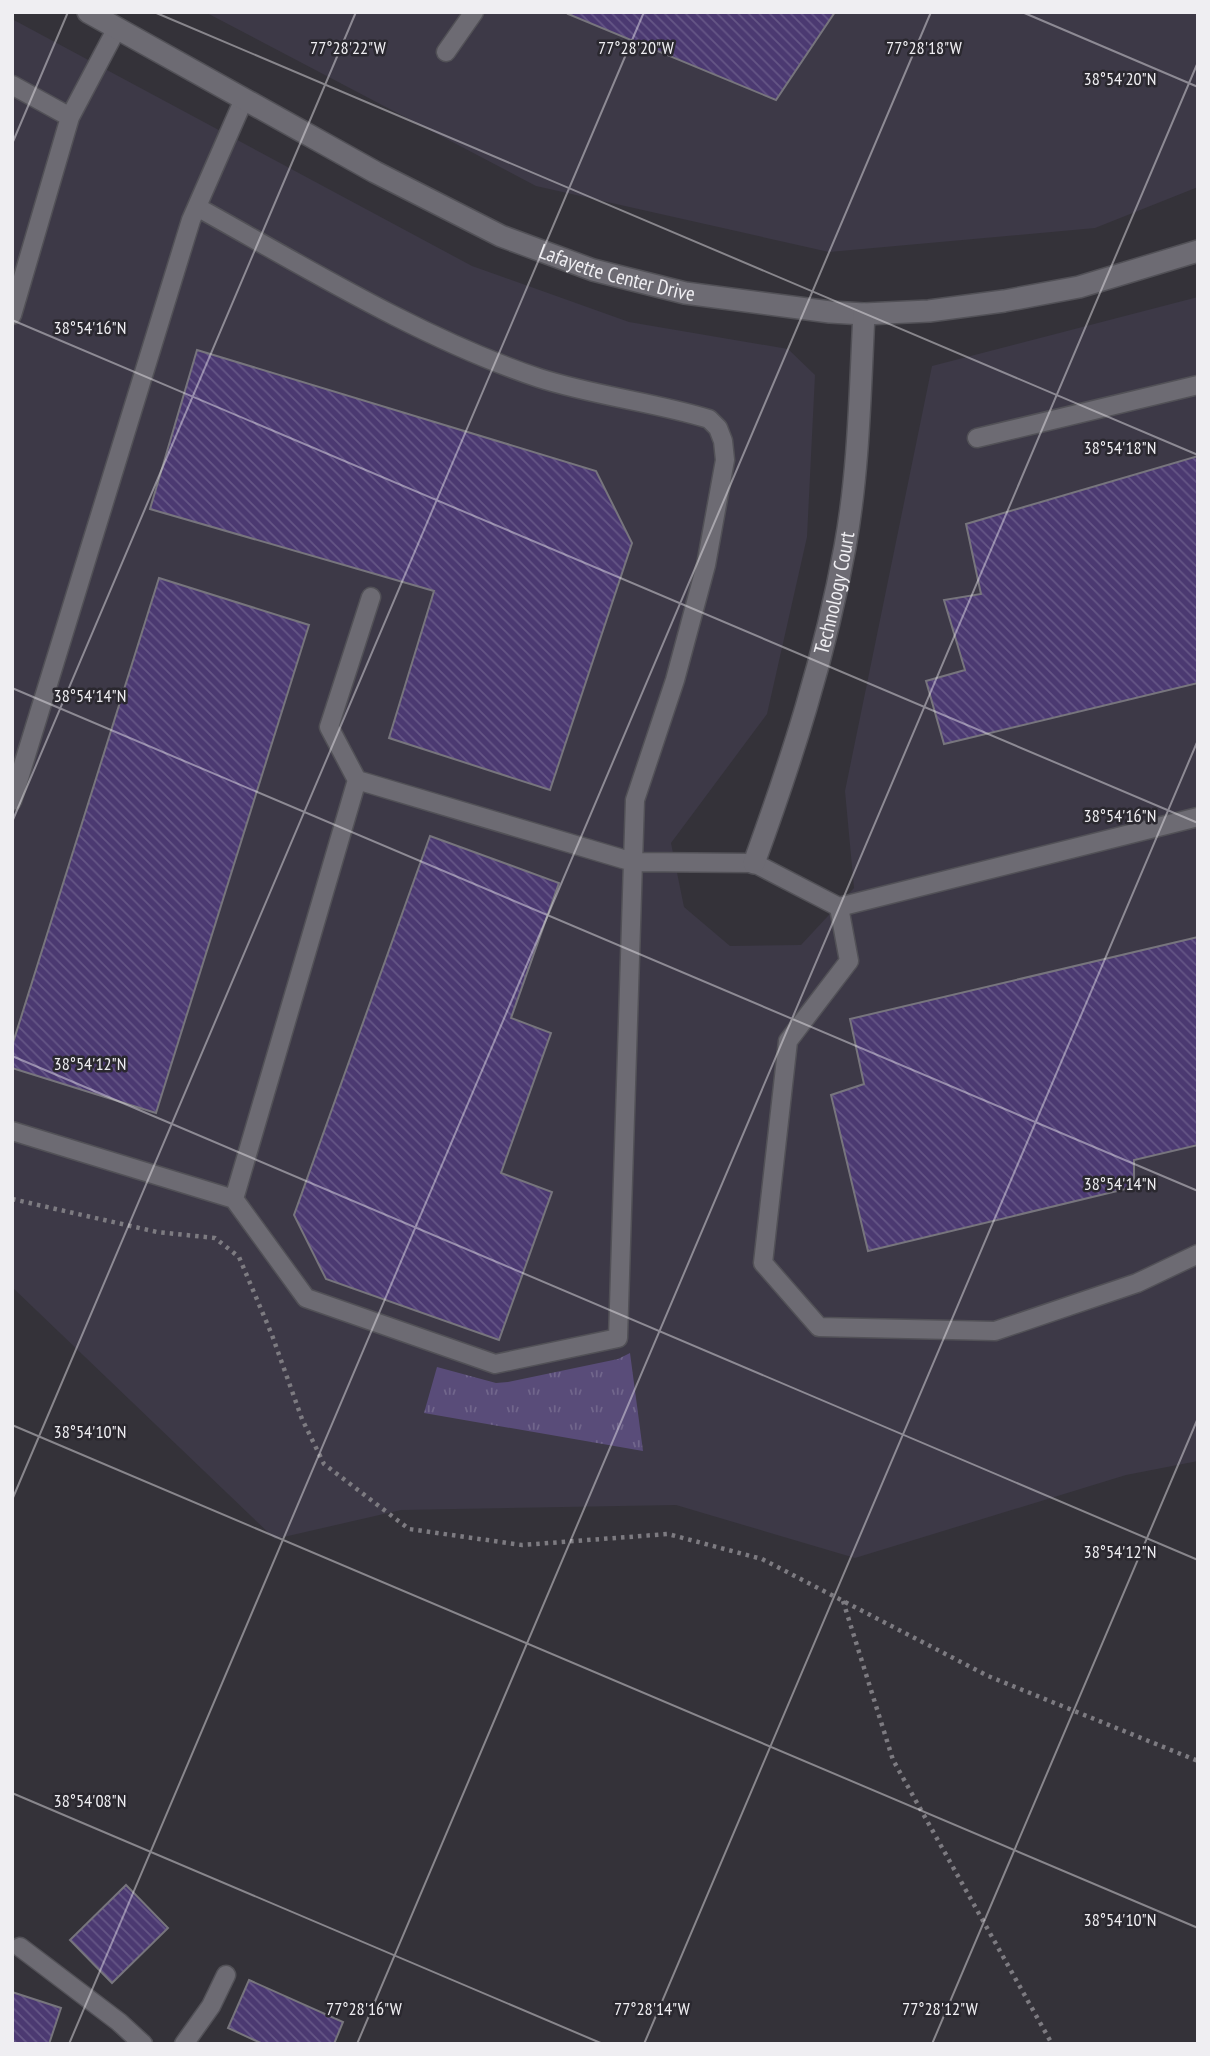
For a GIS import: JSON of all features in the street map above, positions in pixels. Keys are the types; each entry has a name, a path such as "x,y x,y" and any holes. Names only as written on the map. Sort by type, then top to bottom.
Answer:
{"street":[{"name":"Lafayette Center Drive","path":"89,12 459,216 501,236 593,270 685,293 864,314 929,311 1079,287 1198,251"},
{"name":"Technology Court","path":"754,863 792,760 826,641 845,544 856,459 864,314"}],"lane":[{"path":"446,52 474,12"},
{"path":"12,315 71,117 117,28"},
{"path":"12,85 71,117"},
{"path":"12,801 197,207 244,99"},
{"path":"12,1131 234,1199 306,1298 495,1364 618,1338 635,800 675,680 706,565 725,460 723,441 718,428 709,419 538,377 453,344 351,292 197,207"},
{"path":"977,438 1198,385"},
{"path":"234,1199 357,780 329,727 371,597"},
{"path":"357,780 633,862 754,863 839,907 1198,817"},
{"path":"839,907 849,961 788,1041 763,1263 819,1327 995,1331 1137,1283 1198,1254"},
{"path":"20,1947 119,2022 143,2044"},
{"path":"184,2044 211,2006 226,1975"}],"path":[{"path":"12,1199 157,1232 215,1238 239,1257 272,1335 302,1419 324,1464 409,1529 522,1545 667,1534 762,1559 988,1676 1198,1761"},
{"path":"843,1601 894,1760 1052,2044"}],"shaded area":[{"path":"205,12 1198,12 1198,187 1095,228 829,252 536,186"},
{"path":"12,19 472,266 629,322 788,349 815,375 807,537 767,714 671,843 684,907 730,946 801,945 854,888 845,791 932,366 1198,297 1198,1461 1126,1475 855,1558 676,1505 401,1510 275,1539 12,1287"}],"green space":[{"path":"630,1353 643,1451 424,1413 437,1367 496,1383 618,1359"}],"building":[{"path":"835,12 776,100 568,14"},
{"path":"197,350 596,471 632,543 550,790 389,738 434,591 150,509"},
{"path":"1198,456 1198,683 944,744 926,681 965,670 944,600 981,594 966,524"},
{"path":"159,578 309,625 156,1113 12,1068 12,1046"},
{"path":"430,836 559,883 511,1018 551,1033 501,1173 552,1192 499,1340 326,1279 294,1215"},
{"path":"1198,937 1198,1145 1134,1160 1134,1187 868,1251 831,1095 864,1084 850,1019"},
{"path":"126,1885 168,1928 112,1983 70,1940"},
{"path":"249,1980 343,2022 334,2044 263,2044 228,2028"},
{"path":"12,1992 61,2008 49,2044 12,2044"}]}
